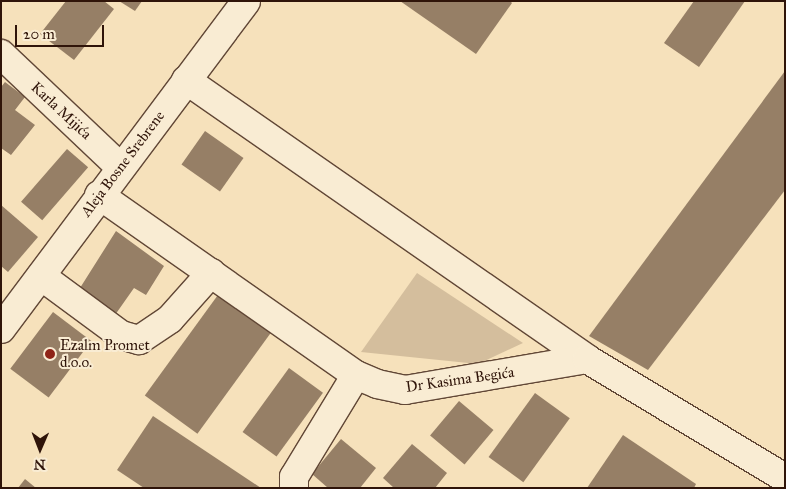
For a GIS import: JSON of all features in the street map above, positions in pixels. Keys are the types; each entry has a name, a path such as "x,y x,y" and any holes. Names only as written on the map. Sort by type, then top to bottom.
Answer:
{"street":[{"name":"Aleja Bosne Srebrene","path":"1,329 99,195 246,1"},
{"name":"Karla Mijića","path":"1,54 120,167"},
{"path":"186,80 587,359 785,478"},
{"name":"Dr Kasima Begića","path":"99,195 356,375 377,384 405,390 587,359"},
{"path":"41,276 122,335 139,340 170,319 211,273"},
{"path":"294,488 294,477 356,375"}],"shaded area":[{"path":"417,273 523,343 478,364 361,352"}],"building":[{"path":"66,1 104,1 114,9 74,60 40,34"},
{"path":"119,1 142,1 135,11"},
{"path":"400,1 510,1 512,3 476,54"},
{"path":"694,1 745,1 699,67 664,43"},
{"path":"785,71 785,190 648,370 589,336"},
{"path":"5,82 25,97 15,110 35,125 11,155 1,148 1,87"},
{"path":"205,131 244,158 220,192 181,165"},
{"path":"67,149 88,167 42,220 21,202"},
{"path":"1,205 38,237 8,272 1,266"},
{"path":"116,231 164,266 146,295 134,288 115,315 80,288"},
{"path":"223,288 276,326 197,434 145,396"},
{"name":"Ezalm Promet d.o.o.","path":"53,312 91,341 49,398 10,369"},
{"path":"289,368 323,393 277,457 243,432"},
{"path":"535,393 570,418 523,482 489,457"},
{"path":"459,401 493,430 465,464 430,435"},
{"path":"153,416 261,488 144,488 117,470"},
{"path":"623,435 696,484 694,488 587,488"},
{"path":"341,439 376,468 360,488 328,488 312,474"},
{"path":"412,444 447,473 435,488 394,488 383,478"},
{"path":"25,479 36,488 18,488"}],"place":[{"name":"Ezalm Promet d.o.o.","path":"50,354"}]}
